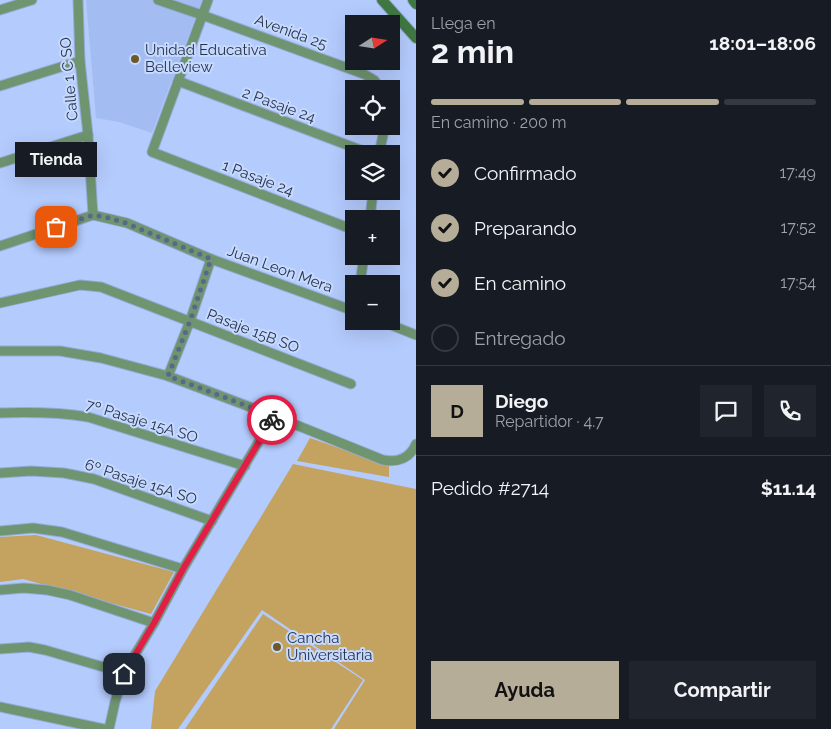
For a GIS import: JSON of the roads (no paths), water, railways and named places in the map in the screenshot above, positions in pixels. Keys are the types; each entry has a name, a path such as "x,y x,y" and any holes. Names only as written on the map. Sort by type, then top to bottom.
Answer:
{"main road":[{"path":"382,0 416,38"},
{"path":"413,0 416,4"}],"street":[{"path":"0,10 32,0"},
{"name":"Calle 1 C SO","path":"78,0 80,61 88,135 93,215"},
{"name":"Avenida 25","path":"158,0 364,74 374,80"},
{"path":"178,81 208,0"},
{"path":"0,86 80,61"},
{"name":"1 Pasaje 24","path":"178,81 152,152 345,227"},
{"name":"2 Pasaje 24","path":"178,81 347,145"},
{"path":"0,163 88,135"},
{"path":"0,246 93,215"},
{"name":"Juan Leon Mera","path":"93,215 126,223 211,259 345,308"},
{"path":"168,376 190,321 211,259"},
{"name":"Pasaje 15B SO","path":"0,303 80,285 101,287 351,384"},
{"path":"400,329 416,335"},
{"path":"0,351 60,351 101,358 168,376 390,462 402,460 412,452 416,444"},
{"name":"7º Pasaje 15A SO","path":"0,413 42,412 88,417 245,466"},
{"path":"109,729 124,674 183,569 274,416"},
{"name":"6º Pasaje 15A SO","path":"0,473 31,471 64,473 94,479 212,521"},
{"path":"0,531 34,528 62,532 183,569"},
{"path":"0,590 24,588 47,590 70,595 154,623"},
{"path":"0,649 29,647 46,650 124,674"},
{"path":"0,707 104,729"}],"place":[{"name":"Unidad Educativa Belleview","path":"135,59"},
{"name":"Tienda","path":"56,227"},
{"name":"Cancha Universitaria","path":"277,647"}]}
